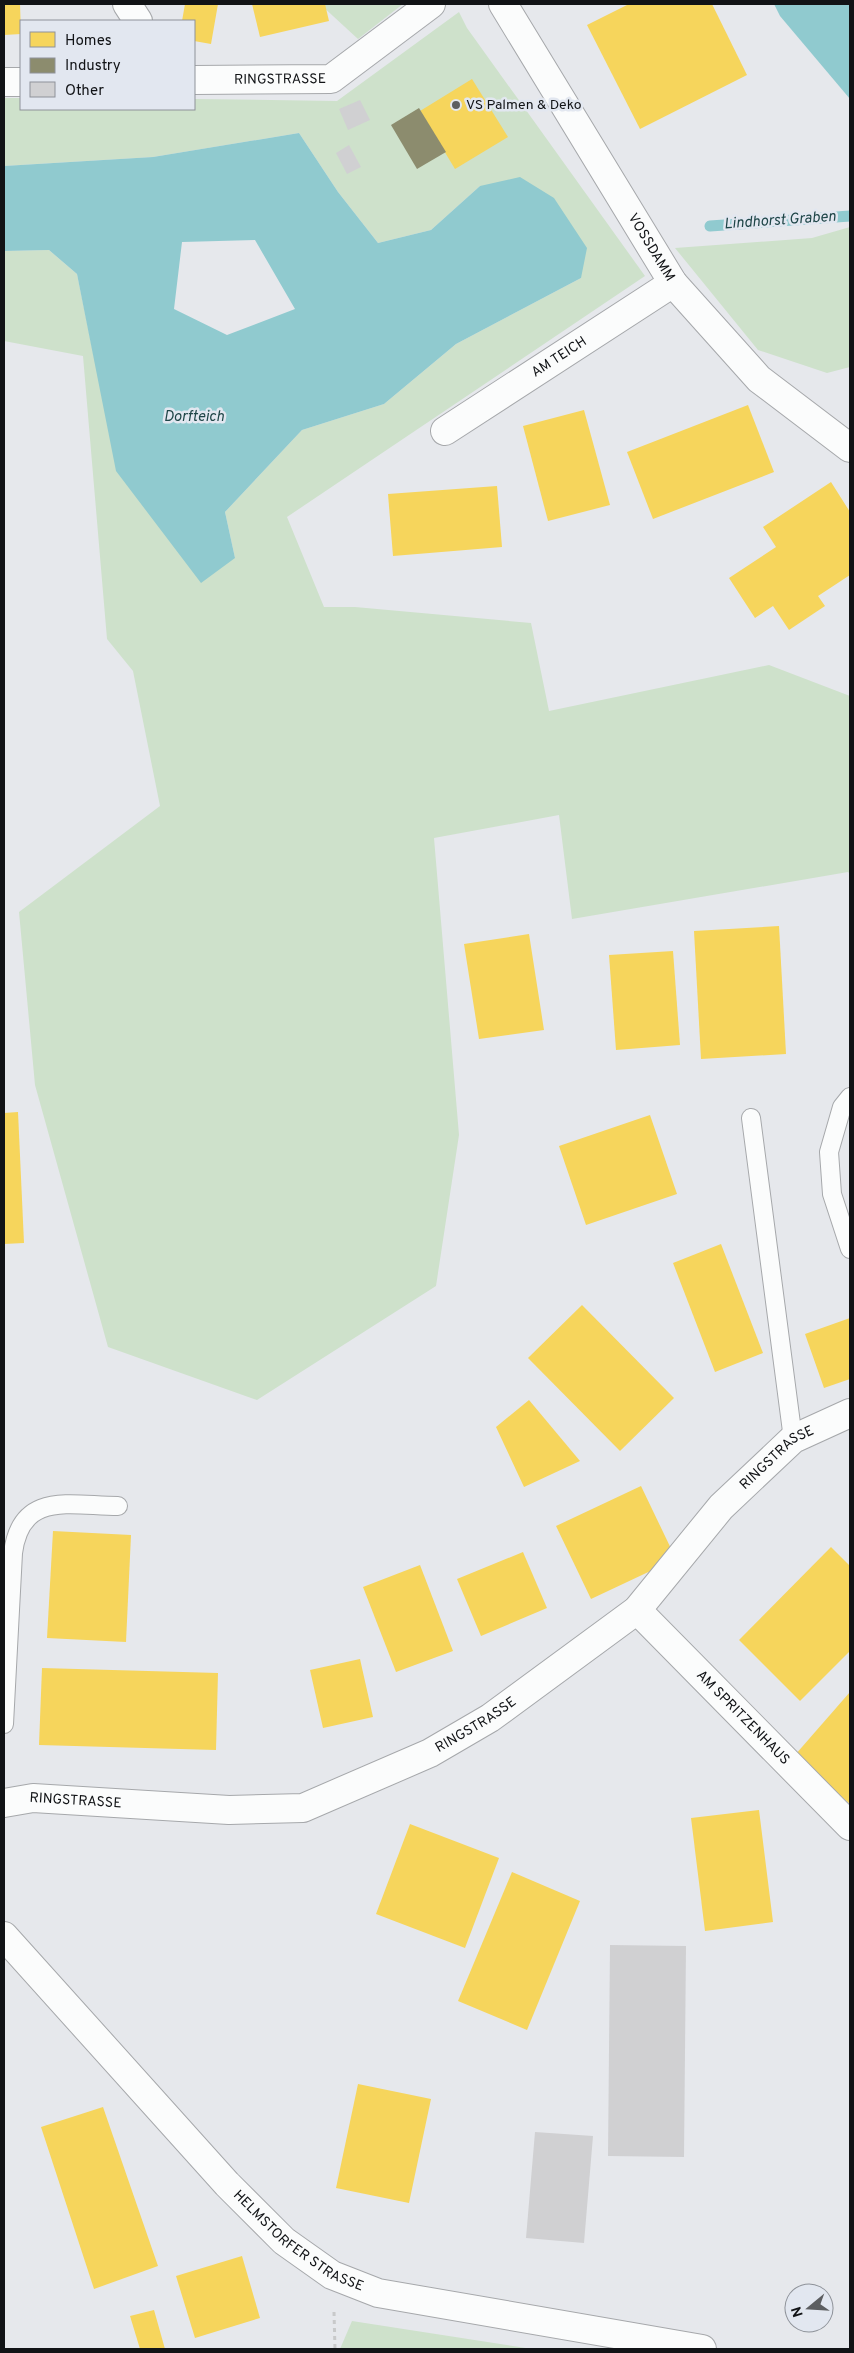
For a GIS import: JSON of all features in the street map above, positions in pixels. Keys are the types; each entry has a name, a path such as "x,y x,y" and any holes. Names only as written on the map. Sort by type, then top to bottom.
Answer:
{"street":[{"path":"127,4 137,20"},
{"name":"RINGSTRASSE","path":"195,80 331,79 431,4"},
{"name":"VOSSDAMM","path":"503,4 673,283 759,379 850,448"},
{"path":"4,82 20,82"},
{"name":"AM TEICH","path":"446,431 673,283"},
{"name":"RINGSTRASSE","path":"4,1803 33,1798 230,1810 303,1808 430,1753 490,1718 637,1610 721,1507 793,1439 850,1413"},
{"name":"AM SPRITZENHAUS","path":"637,1610 850,1826"},
{"name":"HELMSTORFER STRASSE","path":"4,1936 227,2184 284,2241 332,2275 378,2293 702,2349"}],"lane":[{"path":"850,1097 842,1107 829,1152 832,1194 850,1249"},
{"path":"751,1118 793,1439"},
{"path":"4,1724 12,1553 22,1525 29,1515 42,1507 118,1506"}],"green space":[{"path":"320,4 403,4 358,39"},
{"path":"459,12 467,28 645,276 287,517 324,607 355,607 531,623 549,711 769,665 850,696 850,874 848,872 572,919 559,815 434,838 459,1135 436,1286 257,1400 108,1347 35,1085 19,912 160,806 133,671 107,639 83,356 4,341 4,251 49,250 77,274 94,357 235,558 225,512 302,430 384,404 456,344 581,278 480,186 431,230 378,243 338,192 299,133 153,157 4,166 4,98 20,98 20,110 195,110 195,99 337,101"},
{"path":"850,227 850,367 827,373 758,350 675,248 812,238"},
{"path":"352,2321 532,2349 340,2349"}],"water":[{"path":"774,4 850,4 850,99 780,16"},
{"name":"Dorfteich","path":"299,133 338,192 378,243 431,230 480,186 520,177 554,198 587,248 581,278 456,344 384,404 302,430 225,512 235,558 201,583 116,471 77,274 49,250 4,251 4,166 153,157","holes":["255,240 295,309 227,335 174,309 182,242"]}],"building: Homes":[{"path":"4,4 20,4 20,34 4,35"},
{"path":"185,4 218,4 211,44 195,41 195,20 182,20"},
{"path":"252,4 325,4 329,21 260,37"},
{"path":"629,4 712,4 747,75 640,129 587,25"},
{"path":"472,79 508,137 455,169 420,111"},
{"path":"748,405 774,472 653,519 627,452"},
{"path":"584,410 610,505 548,521 523,426"},
{"path":"831,482 850,512 850,575 818,596 825,606 789,630 773,606 755,618 729,578 776,547 763,527"},
{"path":"497,486 502,547 393,556 388,494"},
{"path":"779,926 786,1054 701,1059 694,931"},
{"path":"529,934 544,1030 479,1039 464,944"},
{"path":"673,951 680,1045 616,1050 609,955"},
{"path":"18,1112 24,1243 4,1244 4,1113"},
{"path":"650,1115 677,1194 586,1225 559,1146"},
{"path":"721,1244 763,1353 715,1372 673,1263"},
{"path":"582,1305 674,1398 620,1451 528,1358"},
{"path":"850,1318 850,1379 824,1388 805,1334"},
{"path":"529,1400 580,1461 524,1487 496,1427"},
{"path":"641,1486 676,1559 591,1599 556,1526"},
{"path":"53,1531 131,1535 126,1642 47,1638"},
{"path":"831,1547 850,1566 850,1651 800,1701 739,1640"},
{"path":"523,1552 547,1608 481,1636 457,1579"},
{"path":"420,1565 453,1651 396,1672 363,1587"},
{"path":"360,1659 373,1717 323,1728 310,1670"},
{"path":"42,1668 218,1673 216,1750 39,1745"},
{"path":"850,1692 850,1804 795,1755"},
{"path":"759,1810 773,1922 705,1931 691,1818"},
{"path":"410,1824 499,1858 465,1948 376,1914"},
{"path":"512,1872 580,1901 527,2030 458,2001"},
{"path":"358,2084 431,2099 409,2203 336,2188"},
{"path":"103,2107 158,2266 94,2289 41,2127"},
{"path":"242,2256 260,2318 195,2338 176,2276"},
{"path":"154,2310 165,2349 140,2349 130,2316"}],"building: Industry":[{"path":"419,108 446,152 417,169 391,125"}],"building: Other":[{"path":"360,100 370,120 348,130 339,109"},
{"path":"349,145 361,167 347,174 336,153"},
{"path":"610,1945 686,1946 684,2157 608,2156"},
{"path":"535,2132 593,2136 584,2243 526,2238"}],"waterway":[{"name":"Lindhorst Graben","path":"710,226 850,216"}],"place":[{"name":"VS Palmen & Deko","path":"456,105"}]}
